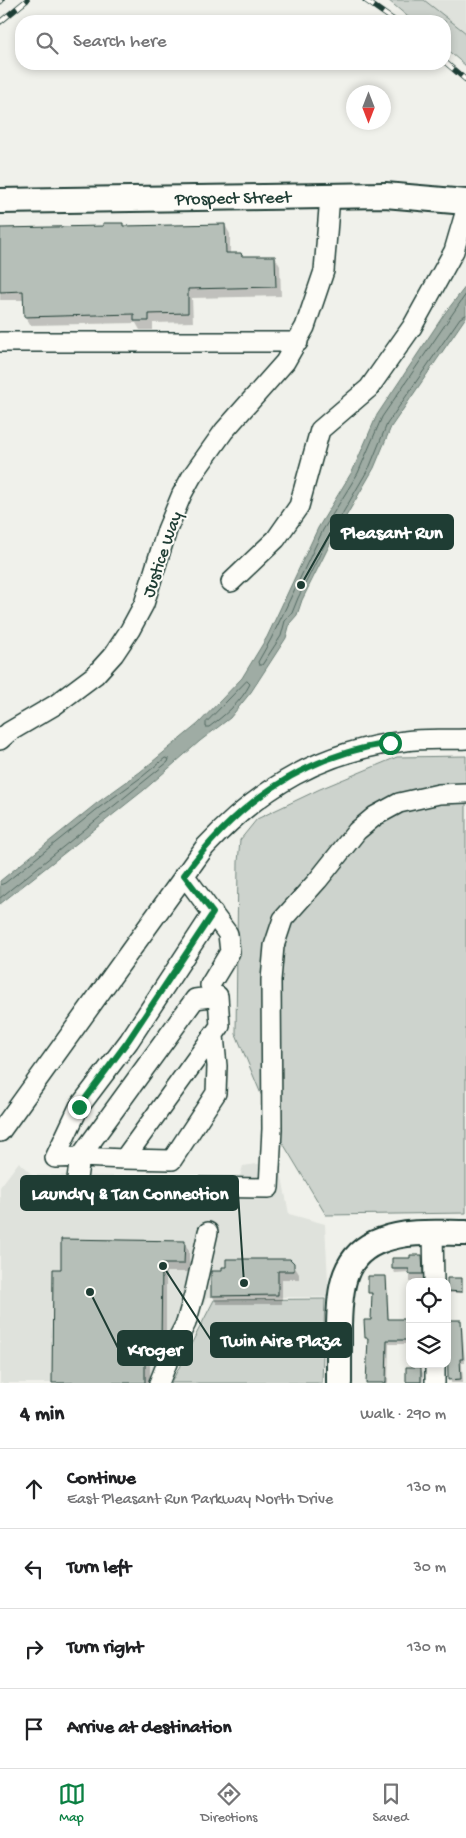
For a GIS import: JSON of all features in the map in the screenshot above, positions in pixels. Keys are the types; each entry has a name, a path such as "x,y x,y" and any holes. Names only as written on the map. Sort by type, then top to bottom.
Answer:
{"main road":[{"name":"Prospect Street","path":"0,201 385,195 466,202"},
{"path":"339,1383 340,1291 345,1273 357,1257 368,1247 382,1240 403,1235 466,1233"}],"street":[{"name":"Justice Way","path":"0,740 9,732 55,704 95,675 114,654 130,630 144,604 167,530 182,494 192,476 224,431 285,362 305,327 324,271 330,196"},
{"path":"231,582 276,539 299,506 320,430 369,388 412,327 454,251 466,210"},
{"path":"0,342 298,342"},
{"path":"0,1132 184,875 205,847 228,822 264,793 303,770 340,755 373,746 418,740 466,739"},
{"path":"196,1187 269,1188 272,1129 271,980 274,946 283,919 318,880 357,831 375,816 399,803 439,794 466,793"},
{"path":"184,875 228,934 230,952 210,984"},
{"path":"213,913 128,1041 79,1107 55,1158 172,1160 216,1093 217,1066 214,1036"},
{"path":"76,1186 80,1157 195,999 218,996 220,1026 124,1159"},
{"path":"159,1383 173,1348 186,1324 208,1232"},
{"path":"433,1234 434,1278"},
{"path":"435,1368 435,1383"}],"shaded area":[{"path":"388,0 424,0 443,15 406,15"},
{"path":"424,0 466,0 466,33 451,21 451,15 443,15"},
{"path":"451,21 466,33 466,66 451,53"},
{"path":"466,756 466,1213 326,1215 278,1135 236,1034 238,862 240,840 257,819 320,789 397,757"},
{"path":"279,1161 289,1214 325,1224 329,1301 326,1297 207,1297 166,1383 0,1383 0,1187 19,1162 32,1175 201,1177 240,1176 243,1166"},
{"path":"325,1299 322,1383 171,1383 214,1300"}],"water":[{"path":"466,286 466,317 391,427 374,468 330,544 302,600 297,615 290,623 286,638 251,692 230,718 200,741 144,790 0,904 0,881 97,803 140,772 198,724 242,678 267,637 318,528 353,470 377,415 445,313"}],"building":[{"path":"103,223 123,223 123,226 225,224 226,253 241,253 242,256 275,256 276,287 188,289 188,313 149,314 149,321 134,321 134,314 24,317 23,291 0,292 0,228 103,226"},
{"path":"61,1239 185,1241 184,1264 162,1264 161,1345 145,1345 145,1383 52,1383 53,1269 61,1269"},
{"path":"410,1255 422,1255 423,1274 409,1274 409,1269 392,1269 392,1258 410,1258"},
{"path":"226,1259 290,1259 294,1263 294,1271 278,1271 278,1295 211,1296 211,1271 222,1271 222,1267 226,1267"},
{"path":"368,1276 386,1276 388,1319 406,1319 406,1340 387,1340 386,1383 366,1383 368,1338 365,1338 364,1320 371,1320 372,1293 368,1293"},
{"path":"451,1278 462,1278 462,1292 451,1291"},
{"path":"451,1320 461,1320 463,1359 460,1359 461,1379 448,1380 448,1368 451,1368"},
{"path":"406,1368 421,1368 421,1382 406,1382"}],"railway":[{"path":"0,22 27,0"},
{"path":"365,0 386,15"},
{"path":"451,67 466,80"}],"place":[{"name":"Pleasant Run","path":"301,585"},
{"name":"Twin Aire Plaza","path":"163,1266"},
{"name":"Laundry & Tan Connection","path":"244,1283"},
{"name":"Kroger","path":"90,1292"}],"route":[{"path":"79,1107 128,1041 213,913 184,875 205,847 228,822 250,804 273,787 303,770 362,748 390,743"}]}
